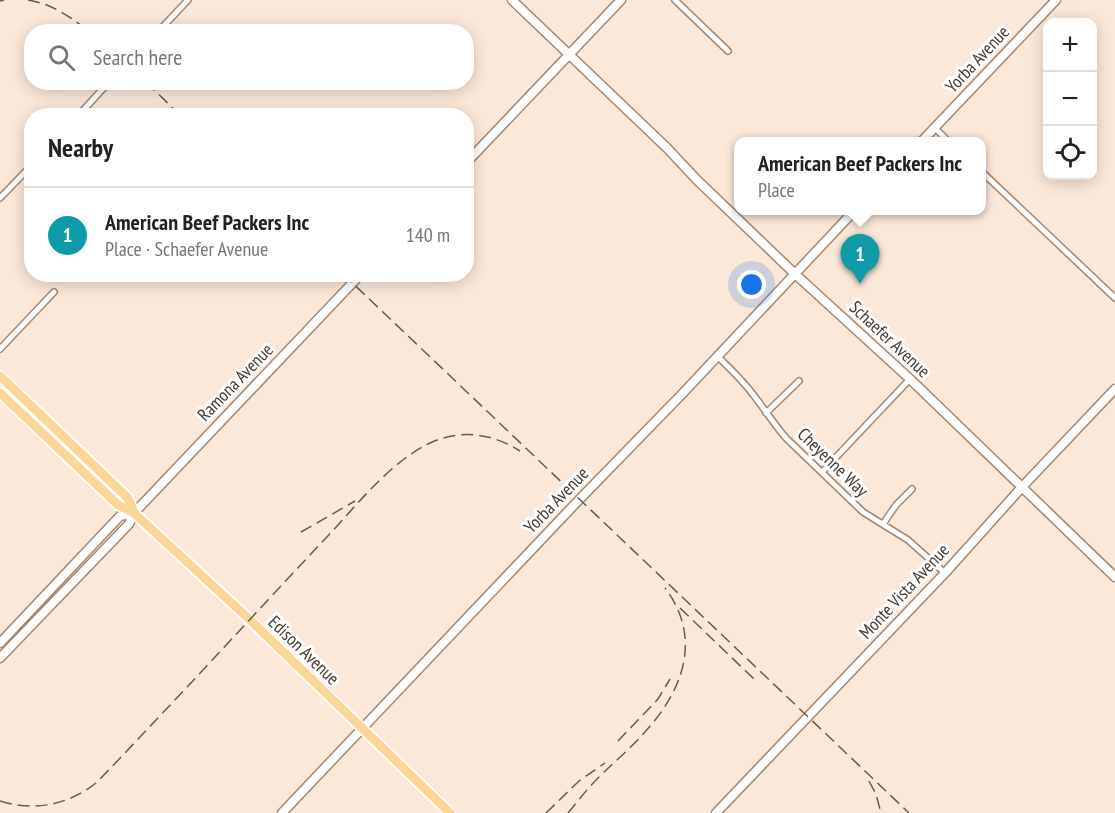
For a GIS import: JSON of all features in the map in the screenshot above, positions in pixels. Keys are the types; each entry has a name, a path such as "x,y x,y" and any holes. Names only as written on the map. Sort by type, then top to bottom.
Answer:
{"main road":[{"name":"Edison Avenue","path":"0,376 128,498 134,513"},
{"name":"Edison Avenue","path":"0,393 117,505 134,513 250,620 450,813"},
{"path":"25,416 35,417 58,437 64,436"}],"street":[{"path":"166,24 188,0"},
{"name":"Schaefer Avenue","path":"513,0 794,273 910,379 1115,577"},
{"path":"474,155 621,0"},
{"path":"675,0 728,51"},
{"name":"Yorba Avenue","path":"925,137 1056,0"},
{"path":"85,108 102,90"},
{"path":"935,128 945,137"},
{"path":"0,198 24,173"},
{"path":"986,177 1115,298"},
{"name":"Yorba Avenue","path":"282,813 850,215"},
{"name":"Ramona Avenue","path":"0,658 129,524 134,513 353,282"},
{"path":"0,349 54,292"},
{"name":"Cheyenne Way","path":"717,356 741,380 787,439 863,512 908,540 945,573"},
{"path":"822,472 910,379"},
{"path":"766,413 799,381"},
{"name":"Monte Vista Avenue","path":"716,813 945,573 1022,487 1115,389"},
{"path":"884,524 896,505 912,489"},
{"name":"Ramona Avenue","path":"0,643 120,516 134,513"}],"railway":[{"path":"0,1 4,0"},
{"path":"28,0 53,8 79,24"},
{"path":"154,90 173,108"},
{"path":"351,282 909,813"},
{"path":"0,801 25,806 50,804 74,797 96,783 374,486 415,451 441,439 464,435 498,440 520,451"},
{"path":"301,532 355,501"},
{"path":"568,813 594,782 633,745 658,717 678,682 685,645 683,626 677,607 665,588"},
{"path":"680,608 754,679"},
{"path":"618,741 658,699 670,679"},
{"path":"546,813 579,781 605,763"},
{"path":"869,781 876,794 881,813"}],"place":[{"name":"American Beef Packers Inc","path":"860,284"}]}
